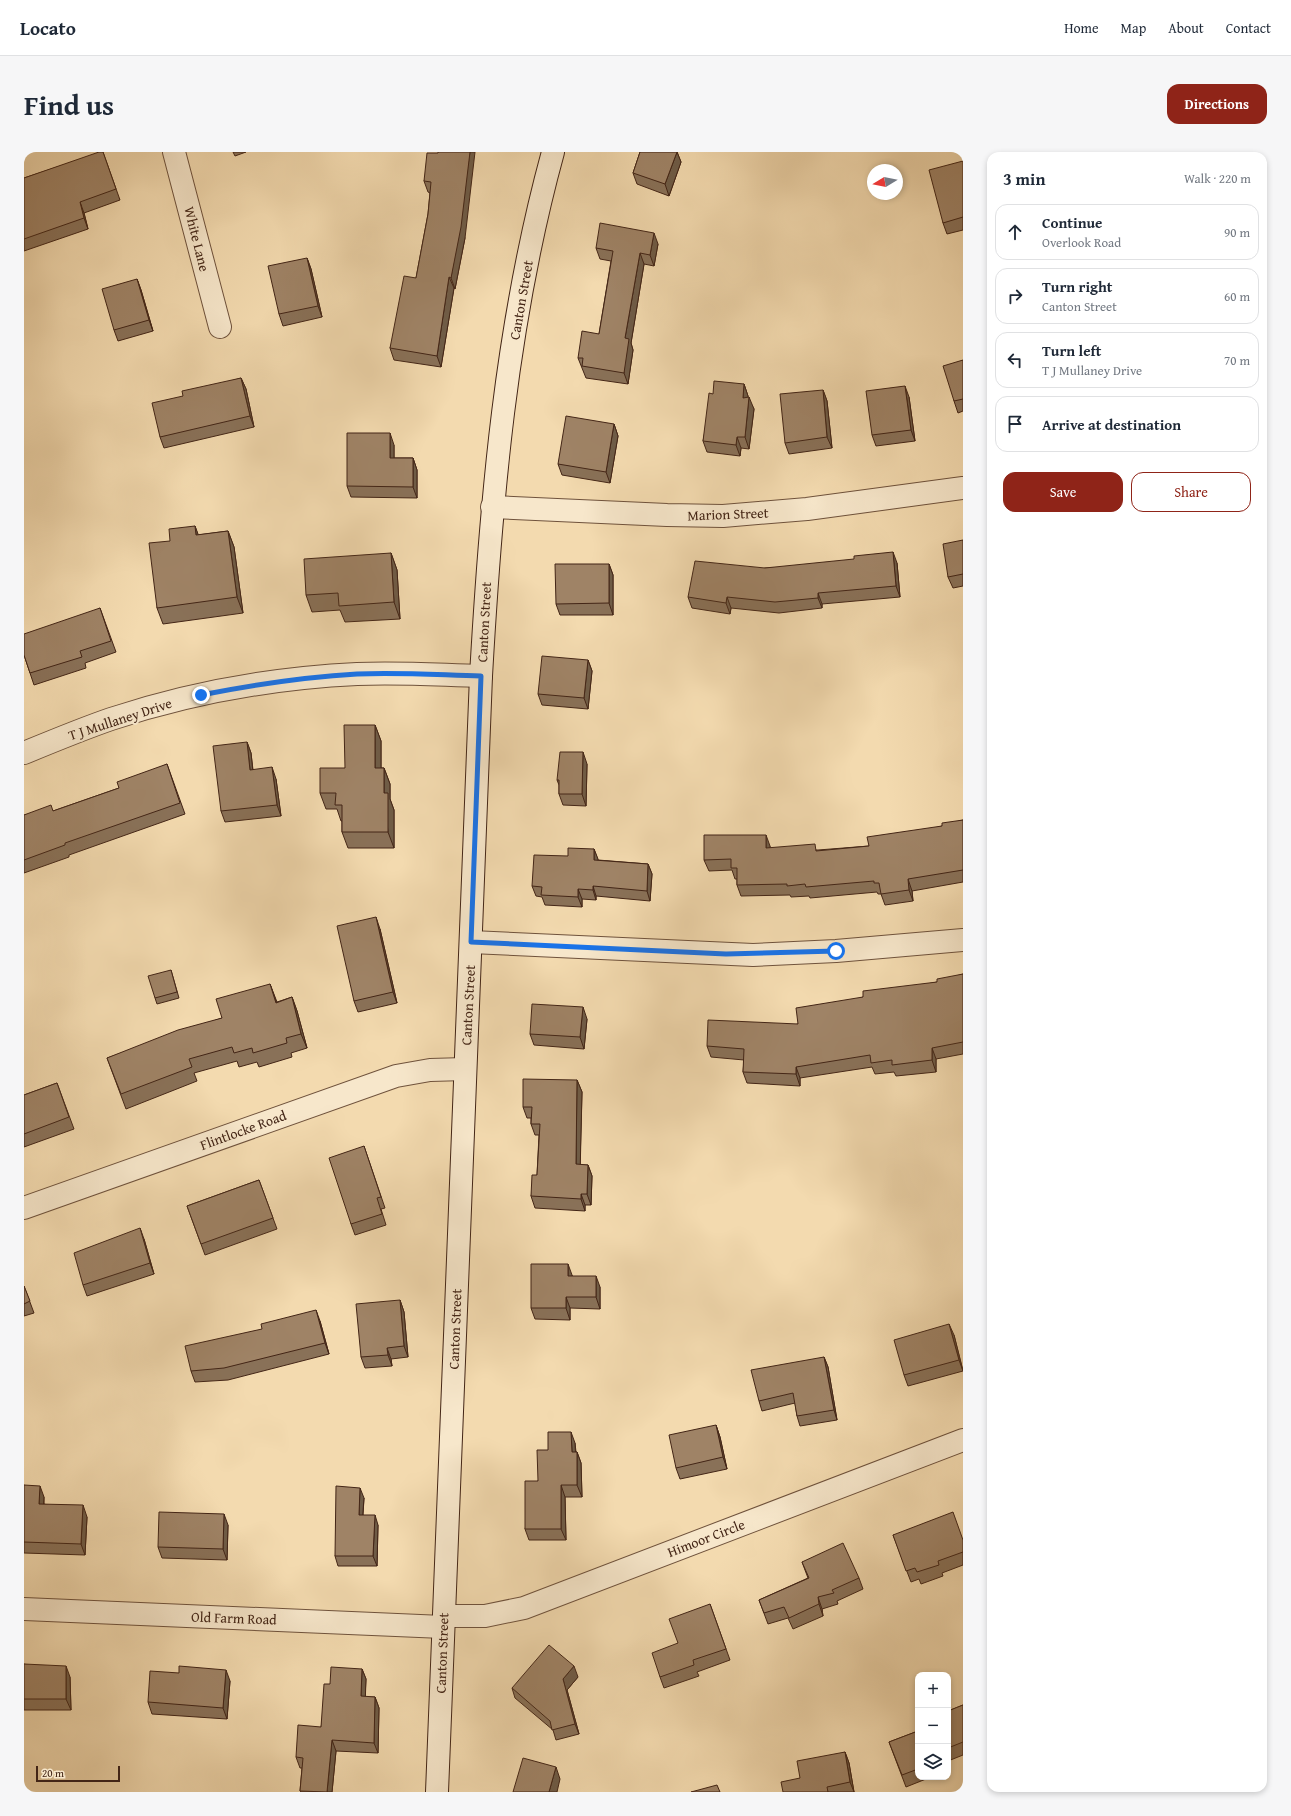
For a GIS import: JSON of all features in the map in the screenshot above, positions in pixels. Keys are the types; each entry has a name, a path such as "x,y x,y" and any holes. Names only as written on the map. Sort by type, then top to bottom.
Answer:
{"street":[{"name":"White Lane","path":"174,152 220,327"},
{"name":"Canton Street","path":"437,1792 481,676 492,507 499,437 516,325 539,206 553,152"},
{"name":"Marion Street","path":"492,507 723,516 807,509 963,488"},
{"name":"T J Mullaney Drive","path":"24,753 118,717 201,695 244,687 296,679 358,674 481,676"},
{"path":"471,942 753,955 836,951 963,940"},
{"name":"Flintlocke Road","path":"24,1208 396,1076 430,1070 465,1069"},
{"name":"Himoor Circle","path":"444,1622 524,1608 963,1440"},
{"name":"Old Farm Road","path":"24,1609 444,1622"}],"building":[{"path":"99,152 103,152 116,189 80,202 84,218 24,239 24,178"},
{"path":"470,152 461,227 451,278 449,277 437,356 390,348 404,276 416,278 428,214 431,182 424,181 427,153"},
{"path":"640,152 677,152 665,184 633,173"},
{"path":"963,161 963,217 943,223 929,170"},
{"path":"600,223 654,233 650,255 640,253 625,338 629,339 624,373 582,366 583,358 578,358 582,331 599,334 613,251 596,248"},
{"path":"307,258 318,306 279,314 268,266"},
{"path":"137,279 149,320 114,330 102,289"},
{"path":"963,360 963,399 954,401 943,366"},
{"path":"241,378 250,416 160,437 152,403 183,396 182,391"},
{"path":"714,381 744,384 743,398 749,397 745,437 737,437 736,445 703,441 709,393 713,394"},
{"path":"905,386 911,430 872,435 866,391"},
{"path":"823,390 827,437 785,443 780,394"},
{"path":"566,416 614,424 606,472 558,464"},
{"path":"347,433 390,433 390,458 413,458 413,487 347,486"},
{"path":"195,526 196,535 228,531 237,597 157,608 149,543 170,541 169,529"},
{"path":"963,540 963,574 948,577 943,544"},
{"path":"893,552 896,586 818,593 818,598 775,602 727,597 726,603 688,597 695,561 765,568 854,559 854,556"},
{"path":"391,553 394,602 339,606 338,593 306,595 304,559"},
{"path":"555,564 609,564 609,603 556,604"},
{"path":"100,608 111,641 80,651 82,657 30,673 24,655 24,634"},
{"path":"542,656 588,660 584,698 538,694"},
{"path":"344,725 375,725 375,768 384,768 384,793 388,793 388,832 342,832 342,805 335,805 336,793 320,793 320,768 345,768"},
{"path":"247,742 250,770 272,767 277,805 221,811 213,746"},
{"path":"560,752 583,752 582,794 559,794 559,780 557,780"},
{"path":"167,764 180,803 65,843 65,845 24,860 24,815 51,805 53,811 119,788 117,782"},
{"path":"963,820 963,870 908,879 909,890 881,894 879,883 874,883 874,881 806,887 805,884 787,886 787,884 737,885 737,868 731,868 731,859 704,860 704,835 766,835 766,848 815,844 816,851 869,846 867,837 942,826 942,823"},
{"path":"568,848 594,849 594,860 648,864 647,891 593,886 593,890 578,889 578,897 541,895 542,887 532,886 534,855 568,856"},
{"path":"376,917 393,992 354,1001 337,926"},
{"path":"171,970 177,992 155,998 148,976"},
{"path":"963,974 963,1042 932,1048 932,1060 892,1065 892,1060 871,1063 870,1055 796,1067 796,1074 743,1072 744,1049 707,1046 708,1020 798,1024 796,1008 863,997 863,991 937,982 937,979"},
{"path":"270,984 276,1003 292,997 301,1034 286,1038 287,1043 253,1053 252,1048 234,1053 232,1047 189,1059 192,1067 121,1094 107,1058 178,1030 222,1018 216,999"},
{"path":"532,1004 583,1007 580,1037 530,1034"},
{"path":"523,1079 577,1080 576,1164 588,1165 587,1194 581,1194 581,1199 531,1196 532,1175 537,1175 540,1124 531,1124 532,1107 523,1107"},
{"path":"57,1083 69,1117 24,1134 24,1095"},
{"path":"364,1146 381,1197 377,1198 382,1214 351,1224 329,1158"},
{"path":"259,1180 273,1218 201,1244 187,1206"},
{"path":"140,1228 150,1263 83,1285 74,1253"},
{"path":"531,1264 568,1264 568,1276 596,1276 596,1297 566,1297 566,1308 531,1308"},
{"path":"24,1286 30,1301 24,1304"},
{"path":"400,1300 404,1346 387,1348 388,1355 361,1357 356,1304"},
{"path":"316,1310 325,1343 224,1368 191,1371 185,1346 262,1329 261,1324"},
{"path":"949,1324 959,1360 904,1375 894,1340"},
{"path":"824,1357 834,1410 797,1416 793,1393 759,1401 751,1370"},
{"path":"716,1425 723,1457 676,1468 669,1435"},
{"path":"548,1432 571,1432 572,1452 577,1452 577,1485 561,1485 561,1529 525,1529 525,1481 538,1481 537,1450 548,1450"},
{"path":"24,1485 40,1486 39,1504 83,1505 81,1544 24,1542"},
{"path":"336,1486 360,1488 359,1515 375,1515 373,1556 335,1556"},
{"path":"159,1512 224,1514 223,1549 158,1547"},
{"path":"953,1512 963,1540 963,1552 938,1561 939,1565 917,1572 915,1568 906,1571 893,1535"},
{"path":"843,1543 859,1578 832,1590 834,1593 818,1597 819,1604 789,1618 784,1607 764,1613 759,1600 809,1578 802,1562"},
{"path":"710,1604 726,1649 693,1660 694,1665 660,1677 652,1653 678,1643 669,1619"},
{"path":"549,1645 574,1666 563,1679 575,1724 552,1730 550,1721 512,1688"},
{"path":"24,1664 66,1666 66,1699 24,1699"},
{"path":"179,1666 226,1670 223,1708 148,1702 150,1671 179,1673"},
{"path":"331,1667 362,1669 361,1696 375,1697 374,1743 332,1740 327,1792 300,1791 303,1758 296,1757 298,1725 321,1727 324,1684 330,1684"},
{"path":"963,1705 963,1742 951,1747 951,1744 951,1710"},
{"path":"915,1732 915,1770 902,1775 889,1742"},
{"path":"845,1752 850,1782 827,1787 828,1792 783,1792 781,1782 800,1778 797,1761"},
{"path":"523,1758 556,1767 549,1792 513,1792"},
{"path":"717,1785 720,1792 691,1792"}],"route":[{"path":"201,695 296,679 327,676 394,674 481,676 471,942 753,955 836,951"}]}
